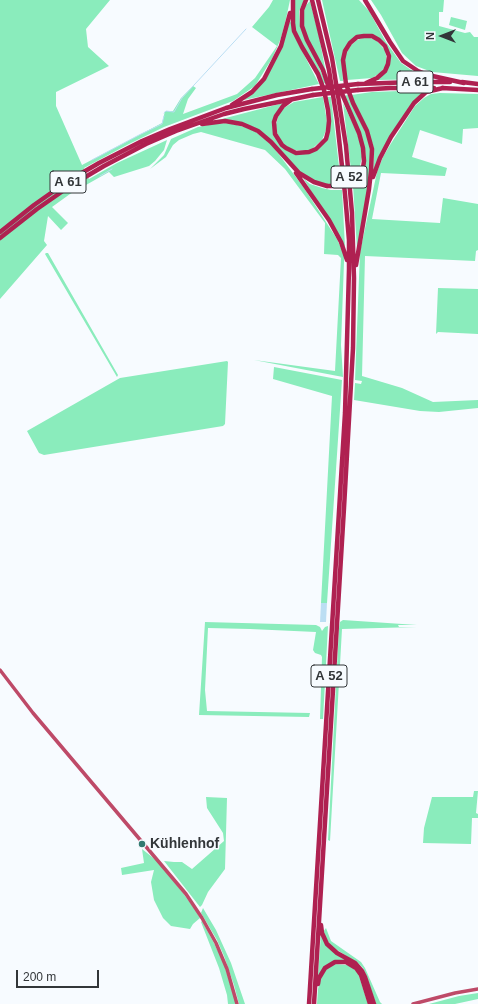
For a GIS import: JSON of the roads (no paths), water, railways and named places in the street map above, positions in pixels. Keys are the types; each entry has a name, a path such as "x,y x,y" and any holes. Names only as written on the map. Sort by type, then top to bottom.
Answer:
{"highway":[{"path":"292,99 283,106 276,116 274,122 275,134 282,145 286,148 296,152 309,152 316,149 326,139 329,126 328,110 321,83 294,30 292,14 293,0"},
{"path":"226,108 245,97 264,79 275,59 285,35 293,0"},
{"name":"A 52","path":"309,1004 344,421 349,269 346,194 333,99 329,70 312,0"},
{"name":"A 52","path":"315,1004 353,348 354,278 349,174 336,76 318,0"},
{"path":"364,0 370,7 398,55 409,66 428,75 464,82"},
{"path":"305,2 301,20 304,32 323,70 333,99"},
{"path":"354,278 358,247 369,189 372,149 366,131 350,97 343,64 345,52 350,43 357,37 372,36 380,40 385,46 388,56 388,64 385,71 377,78 366,83"},
{"path":"176,131 215,122 225,121 242,124 258,131 264,136 299,173 306,178 327,186 343,186 357,177 364,161 363,148 359,133 345,104 336,76"},
{"name":"A 61","path":"0,232 49,194 99,163 131,146 170,129 226,108 277,95 312,89 366,83 464,82 478,84"},
{"name":"A 61","path":"0,238 37,209 70,186 120,158 176,131 244,108 313,95 358,90 390,88 443,88 478,90"},
{"path":"369,189 380,158 391,137 414,103 426,92 443,88"},
{"path":"284,158 311,193 329,220 343,246 349,269"},
{"path":"321,889 321,926 324,938 331,948 355,963 362,971 366,977 374,1004"},
{"path":"315,1004 319,978 322,972 330,964 341,962 352,965 359,971 370,1004"}],"main road":[{"path":"0,670 33,714 186,894 216,943 227,969 238,1004"},
{"path":"413,1004 478,989"}],"water":[{"path":"321,603 327,603 326,622 320,622"}],"waterway":[{"path":"164,113 166,111 174,112 182,98 246,29"},
{"path":"92,160 162,124 164,116"},
{"path":"100,176 112,169"}],"place":[{"name":"Kühlenhof","path":"142,844"}]}
